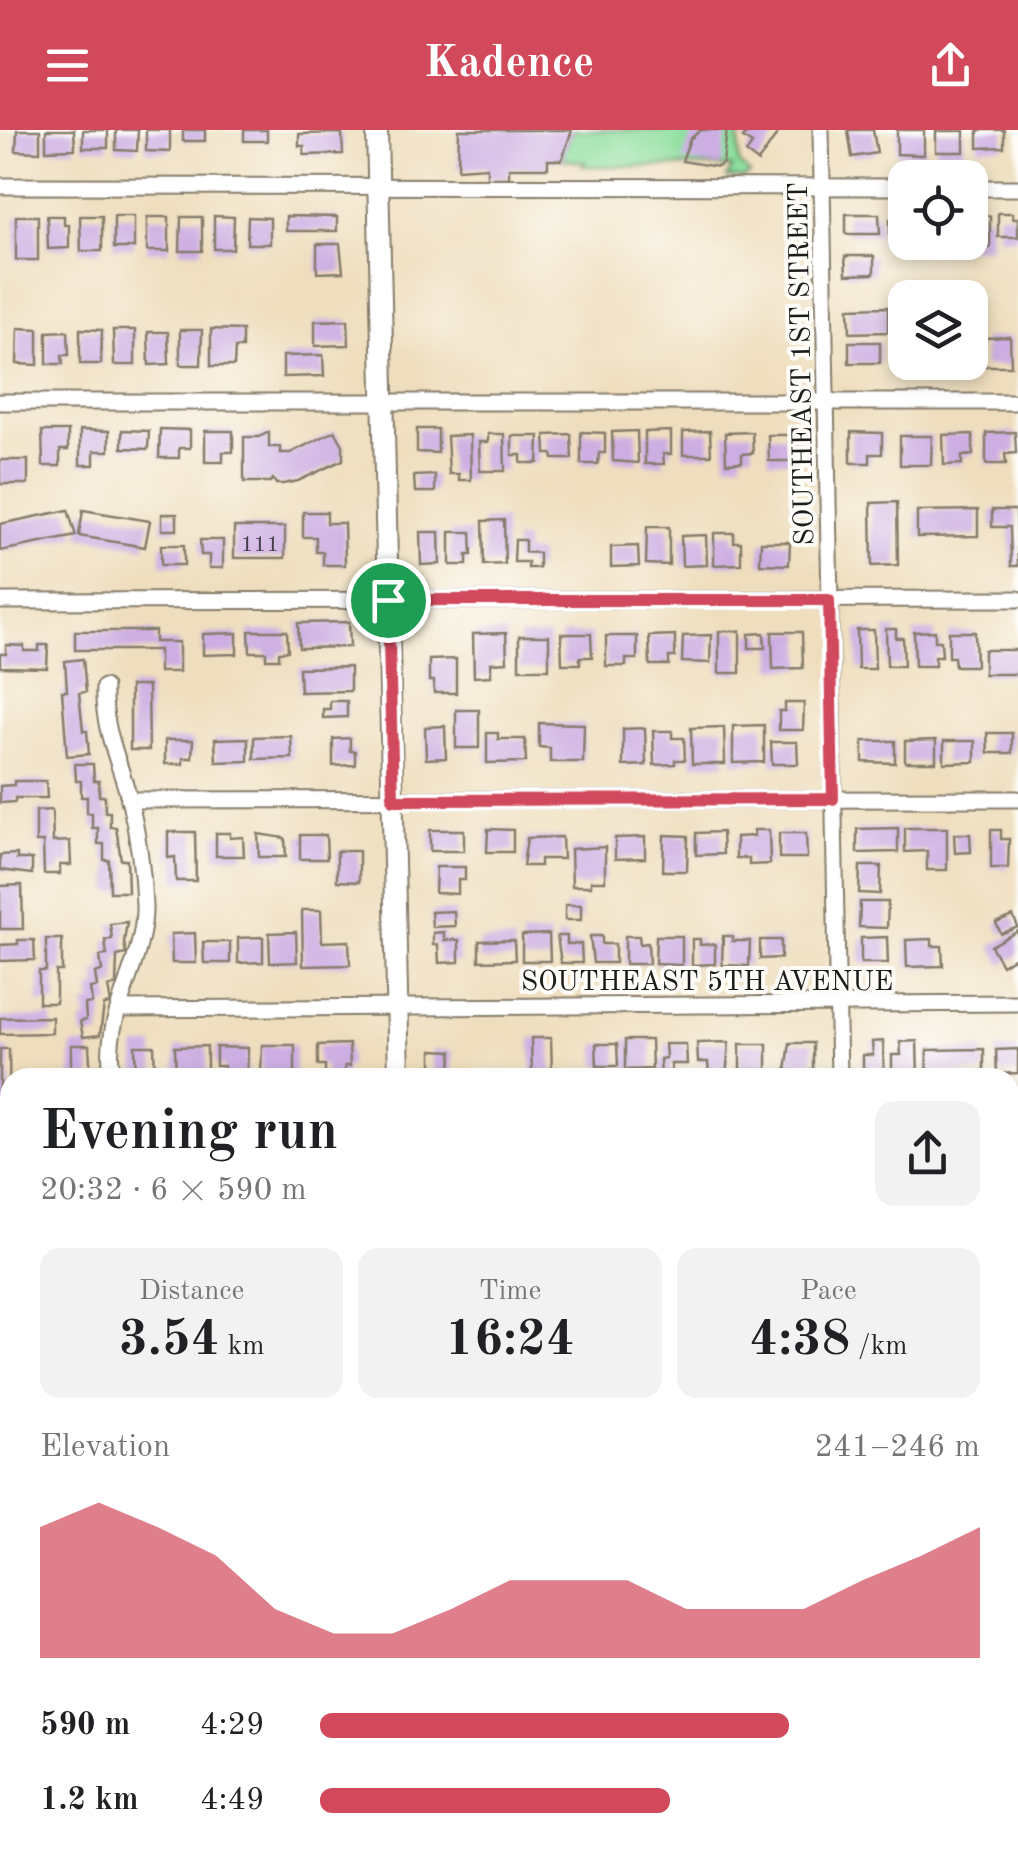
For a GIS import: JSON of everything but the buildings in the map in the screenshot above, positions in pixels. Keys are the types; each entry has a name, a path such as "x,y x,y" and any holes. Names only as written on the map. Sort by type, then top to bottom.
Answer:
{"street":[{"path":"377,130 398,1068"},
{"name":"SOUTHEAST 1ST STREET","path":"820,130 839,1068"},
{"path":"0,186 888,188"},
{"path":"988,188 1018,188"},
{"path":"0,402 1018,402"},
{"path":"0,601 1018,600"},
{"path":"104,686 106,726 130,800 144,908 143,931 110,1047 112,1068"},
{"path":"130,800 1018,800"},
{"name":"SOUTHEAST 5TH AVENUE","path":"120,1009 1018,1004"}],"green space":[{"path":"572,130 734,130 735,136 739,130 739,164 750,174 727,178 732,167 583,166 585,162 562,159"}],"route":[{"path":"388,600 829,600 833,799 393,800 388,600"}]}
